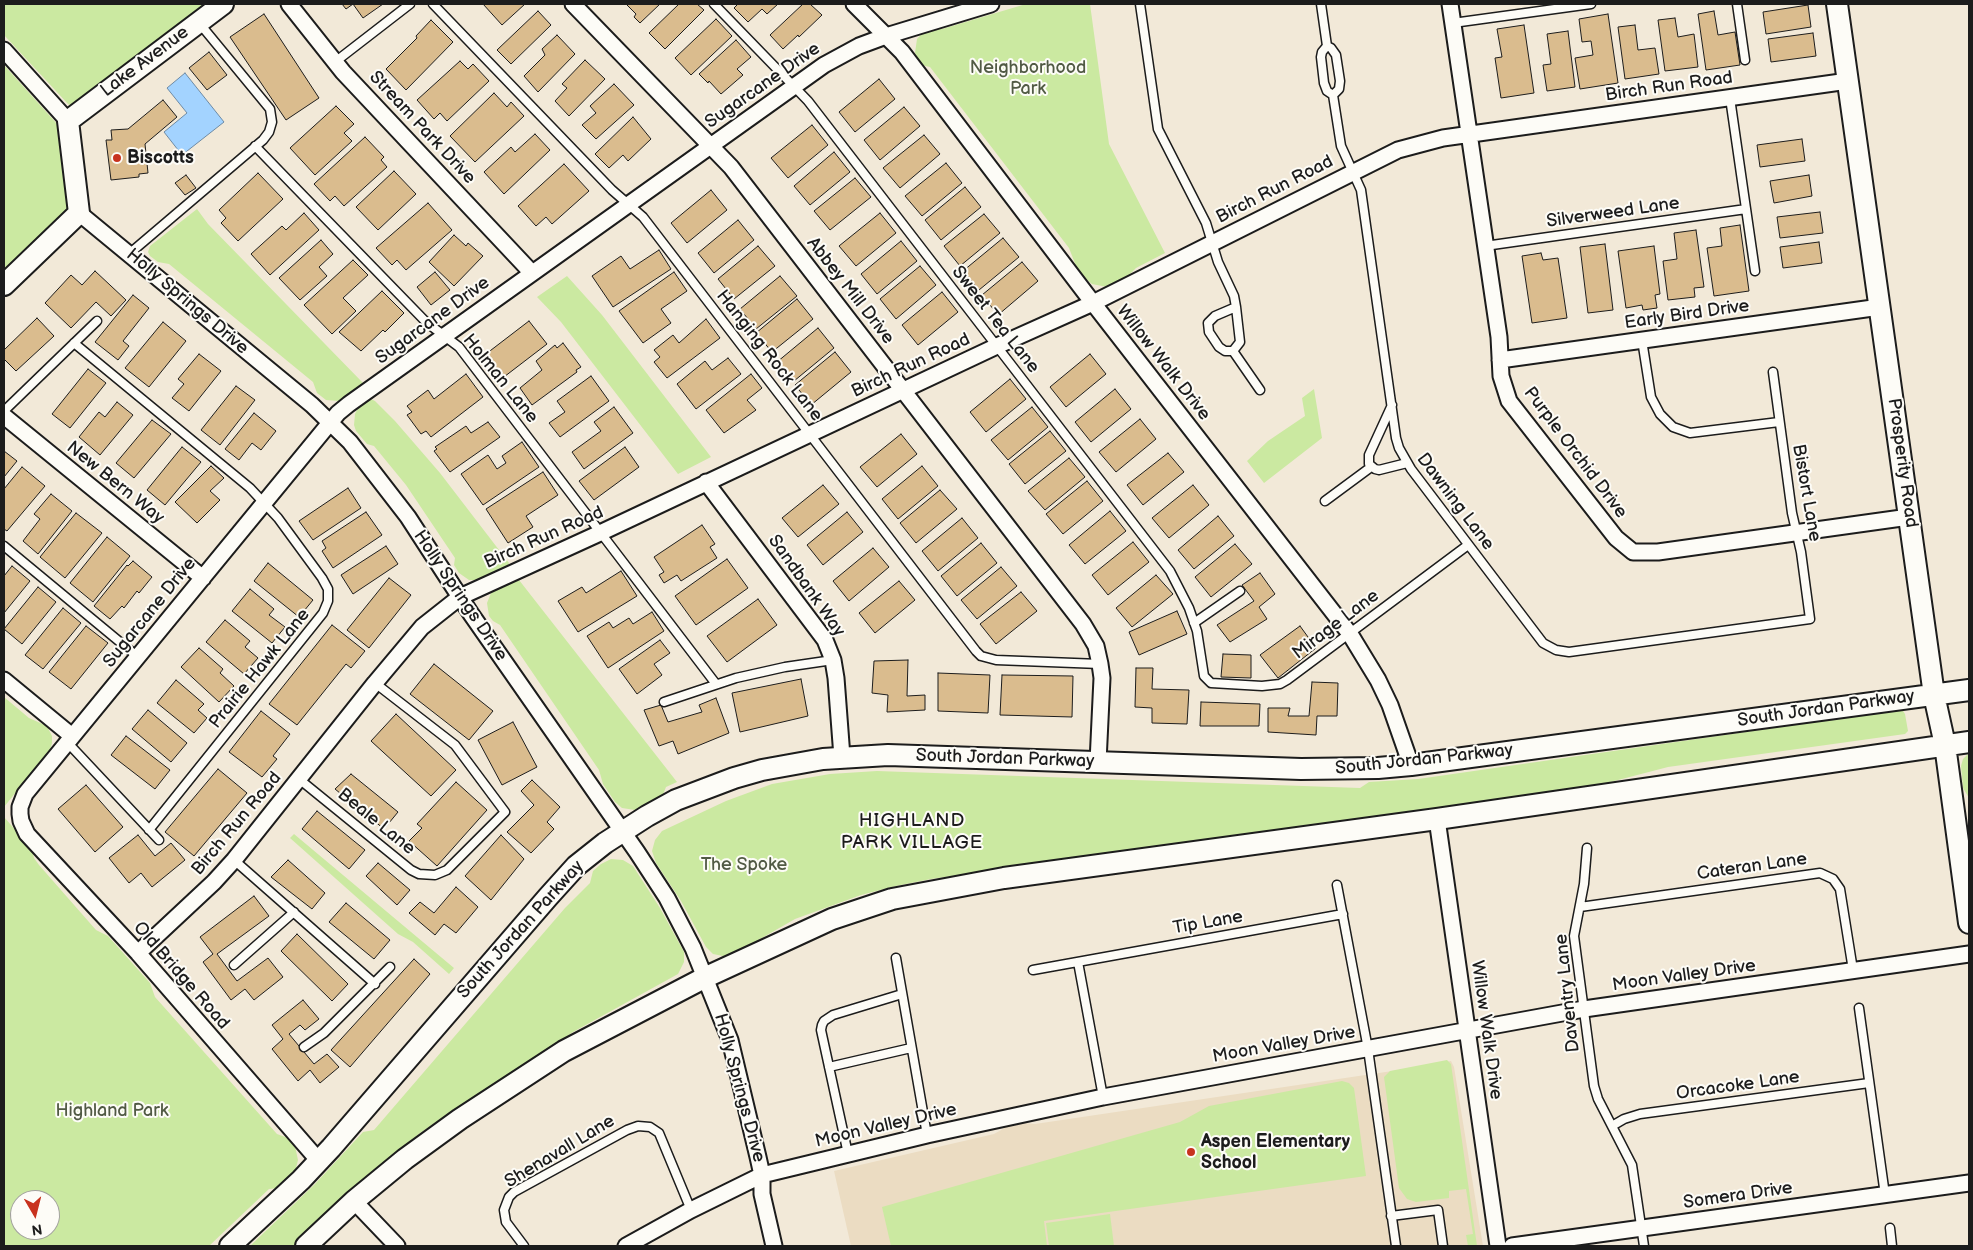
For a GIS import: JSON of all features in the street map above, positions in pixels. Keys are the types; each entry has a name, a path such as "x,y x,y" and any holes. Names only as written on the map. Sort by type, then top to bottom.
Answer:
{"street":[{"name":"Lake Avenue","path":"68,121 222,4"},
{"name":"Stream Park Drive","path":"289,4 335,62 532,273"},
{"name":"Abbey Mill Drive","path":"573,4 731,167 1083,624 1096,646 1100,664 1098,762"},
{"name":"Willow Walk Drive","path":"854,4 902,52 1093,303 1350,634 1370,664 1390,705 1411,765"},
{"name":"Sugarcane Drive","path":"20,814 20,807 25,794 69,739 330,423 349,404 794,86 841,55 886,36 990,4"},
{"name":"Purple Orchid Drive","path":"1450,4 1499,337 1501,376 1509,401 1616,538 1633,552 1658,552 1909,517"},
{"name":"Prosperity Road","path":"1837,4 1934,695 1945,745 1969,923"},
{"path":"4,50 68,121 79,213 4,285"},
{"name":"Birch Run Road","path":"138,953 234,860 422,627 460,597 1093,303 1352,172 1412,145 1469,134 1848,81"},
{"name":"Holly Springs Drive","path":"79,213 312,406 350,442 408,517 460,597 622,830 667,898 693,948 704,978 720,1010 730,1040 762,1175 762,1194 774,1246"},
{"name":"Early Bird Drive","path":"1500,360 1880,307"},
{"name":"New Bern Way","path":"4,416 203,578"},
{"name":"Sandbank Way","path":"706,482 825,640 833,660 842,757"},
{"path":"4,680 69,739"},
{"name":"South Jordan Parkway","path":"230,1246 319,1161 562,881 592,852 622,830 676,800 734,778 790,764 842,757 888,755 1326,769 1411,765 1969,690"},
{"path":"306,1246 354,1201 405,1159 460,1119 564,1051 704,978 832,919 892,899 1004,878 1437,819 1969,742"},
{"name":"Old Bridge Road","path":"20,814 20,821 27,834 138,953 319,1161"},
{"name":"Willow Walk Drive","path":"1437,819 1498,1246"},
{"name":"Moon Valley Drive","path":"626,1246 691,1210 762,1175 927,1135 1103,1097 1584,1009 1969,954"},
{"name":"Somera Drive","path":"1512,1246 1969,1183"},
{"path":"354,1201 397,1246"}],"lane":[{"path":"335,62 410,4"},
{"name":"Hanging Rock Lane","path":"433,4 612,190 643,217 972,646 982,656 996,660 1100,664"},
{"name":"Sweet Tea Lane","path":"714,4 808,101 1170,571 1179,586 1194,624 1204,676 1207,680"},
{"path":"1140,4 1158,129 1206,224 1218,262 1234,296 1240,342 1233,351"},
{"name":"Dawning Lane","path":"1321,4 1327,46 1322,52 1321,61 1325,87 1333,95 1341,146 1360,190 1396,438 1407,463 1543,643 1550,648 1562,652 1810,619"},
{"path":"1453,23 1591,4"},
{"path":"1737,4 1745,60"},
{"path":"129,254 270,132 272,122 270,109 199,22"},
{"name":"Dawning Lane","path":"1327,46 1336,55 1340,81 1338,89 1333,95"},
{"path":"1730,98 1755,272"},
{"name":"Holman Lane","path":"255,146 426,322 459,347 716,684"},
{"name":"Silverweed Lane","path":"1485,246 1746,209"},
{"path":"1233,351 1222,349 1208,327 1211,318 1236,307"},
{"path":"4,411 97,320"},
{"path":"1642,340 1651,397 1660,414 1673,427 1690,433 1779,422"},
{"name":"Prairie Hawk Lane","path":"74,343 250,488 278,518 326,583 329,595 326,607 150,830"},
{"path":"1233,351 1260,390"},
{"name":"Bistort Lane","path":"1773,372 1792,513 1801,552 1810,619"},
{"path":"1392,405 1368,455 1368,460 1371,467 1379,470 1407,463"},
{"path":"1325,501 1371,467"},
{"name":"Mirage Lane","path":"1207,680 1215,684 1262,686 1280,684 1294,676 1468,544"},
{"path":"4,546 138,657"},
{"path":"1194,624 1240,591"},
{"path":"664,702 716,684 760,672 833,660"},
{"name":"Beale Lane","path":"299,778 411,870 419,874 435,875 447,870 505,812 455,745 375,684"},
{"path":"69,739 159,840"},
{"name":"Daventry Lane","path":"1587,848 1584,884 1580,907 1576,917 1574,936 1584,1009 1596,1092 1632,1164 1644,1246"},
{"path":"234,860 375,984"},
{"name":"Cateran Lane","path":"1580,907 1820,873 1833,879 1840,889 1853,970"},
{"path":"1337,885 1368,1049 1396,1246"},
{"path":"234,965 294,912"},
{"name":"Tip Lane","path":"1033,970 1343,914"},
{"path":"896,958 927,1135"},
{"path":"1078,962 1103,1097"},
{"path":"304,1048 324,1034 390,967"},
{"path":"848,1154 821,1030 824,1020 833,1015 902,994"},
{"path":"1859,1008 1885,1195"},
{"path":"829,1066 911,1048"},
{"name":"Orcacoke Lane","path":"1612,1126 1624,1119 1640,1114 1869,1084"},
{"name":"Shenavall Lane","path":"524,1246 509,1227 504,1216 506,1203 514,1192 627,1130 638,1126 650,1127 659,1133 691,1210"},
{"path":"1391,1216 1438,1210 1443,1246"},
{"path":"1890,1228 1892,1246"}],"shaded area":[{"name":"Aspen Elementary School","path":"1451,1061 1454,1067 1483,1246 851,1246 834,1171 994,1134 1010,1125 1035,1124"}],"green space":[{"path":"4,4 212,4 73,107 68,104 4,35"},
{"name":"Neighborhood Park","path":"1026,4 1090,4 1109,144 1165,253 1136,268 1124,280 1107,287 1092,284 1086,279 1076,266 1069,248 930,67 921,65 915,53 917,39 925,30 938,27 942,29"},
{"path":"4,65 59,126 68,207 64,216 4,273"},
{"path":"197,209 208,224 364,384 339,401 326,400 317,393 313,382 169,264 158,262 150,256 148,252 150,246"},
{"path":"567,276 602,315 711,457 678,474 561,322 537,297"},
{"path":"1314,389 1322,438 1264,483 1247,461 1268,441 1305,416 1302,398"},
{"path":"369,398 375,401 395,421 440,473 509,563 508,567 481,580 469,580 459,573 454,565 455,558 406,485 374,446 367,444 356,431 354,425 355,414 358,408"},
{"path":"519,580 677,782 666,787 662,797 641,809 635,810 622,808 615,802 603,784 599,770 500,625 489,616 487,603 491,593"},
{"path":"4,697 29,718 47,726 52,736 52,743 50,750 4,807"},
{"name":"The Spoke","path":"1899,710 1905,714 1908,731 1905,734 1668,767 1595,786 931,879 896,886 861,895 795,919 734,954 723,956 713,954 706,947 681,901 656,863 652,851 655,840 662,831 726,801 772,784 830,774 877,771 1360,788 1369,782 1418,779"},
{"path":"1969,753 1969,798 1963,788 1961,766 1963,759"},
{"name":"Highland Park","path":"4,817 32,849 34,858 39,865 96,930 108,936 150,983 155,997 277,1134 288,1138 295,1146 298,1160 295,1172 279,1188 269,1189 209,1246 4,1246"},
{"path":"294,834 454,968 449,974 413,942 398,934 290,838"},
{"path":"611,859 623,860 633,866 660,908 684,952 684,962 678,974 573,1032 516,1074 448,1114 420,1133 367,1179 296,1246 250,1246 315,1184 363,1132 374,1130 565,908 590,883 593,871"},
{"path":"1447,1060 1451,1064 1477,1246 1468,1246 1466,1235 1473,1234 1466,1189 1449,1191 1449,1198 1416,1202 1407,1199 1399,1188 1384,1077 1390,1071"},
{"path":"1342,1081 1349,1083 1354,1088 1366,1176 1044,1221 1047,1246 891,1246 882,1207 1180,1122 1209,1106"},
{"path":"1110,1214 1114,1246 1049,1246 1046,1223"}],"water":[{"path":"185,73 224,122 182,155 164,132 187,113 167,88"}],"building":[{"path":"342,4 353,4 346,9"},
{"path":"353,4 383,4 363,18"},
{"path":"483,4 525,4 502,25"},
{"path":"626,4 660,4 640,23 634,17 636,14"},
{"path":"679,4 697,4 704,10 665,49 649,33"},
{"path":"738,4 778,4 767,14 762,9 748,22 734,8"},
{"path":"803,4 810,4 822,15 783,49 770,35"},
{"path":"1808,5 1811,27 1766,34 1763,12"},
{"path":"538,11 551,25 511,64 497,50"},
{"path":"1714,11 1718,35 1735,32 1740,65 1706,70 1698,14"},
{"path":"264,14 319,98 286,120 230,37"},
{"path":"1608,14 1618,83 1580,89 1575,58 1593,55 1591,41 1582,42 1579,19"},
{"path":"1675,18 1678,37 1694,34 1698,67 1665,71 1658,20"},
{"path":"716,19 732,36 691,75 675,58"},
{"path":"431,20 453,42 406,90 386,69 417,38 416,36"},
{"path":"1524,25 1534,93 1501,98 1495,58 1502,57 1497,29"},
{"path":"1635,25 1638,50 1655,48 1659,74 1625,79 1618,27"},
{"path":"1568,31 1575,87 1547,91 1543,65 1551,64 1547,34"},
{"path":"1813,33 1816,56 1771,62 1768,39"},
{"path":"557,35 575,54 538,92 524,76 545,55 542,49"},
{"path":"736,40 751,57 737,69 743,75 721,94 709,81 708,83 699,74"},
{"path":"209,52 227,75 207,90 189,68"},
{"path":"585,60 605,79 569,116 555,101 567,88 562,84"},
{"path":"460,61 468,69 473,64 489,81 447,121 440,113 434,119 417,100"},
{"path":"879,79 895,99 855,132 839,112"},
{"path":"614,84 634,105 596,139 582,125 596,113 590,106"},
{"path":"494,93 507,107 511,102 524,116 475,162 450,136"},
{"path":"163,100 177,117 145,144 148,173 139,174 139,177 111,180 106,140 112,140 111,130 128,129"},
{"path":"336,106 354,124 344,133 352,141 315,175 290,148"},
{"path":"904,107 920,126 880,160 864,140"},
{"path":"633,117 651,139 628,161 623,155 609,168 595,154"},
{"path":"812,125 828,145 788,178 771,158"},
{"path":"535,134 550,150 504,194 484,172 511,147 515,152"},
{"path":"924,135 940,154 900,188 883,168"},
{"path":"365,137 384,157 381,160 387,167 344,206 335,196 330,201 314,184"},
{"path":"1802,139 1805,161 1760,167 1757,145"},
{"path":"834,152 850,172 810,205 794,186"},
{"path":"946,163 962,183 922,216 905,196"},
{"path":"564,164 589,191 552,224 546,217 536,226 518,206"},
{"path":"394,171 416,194 378,230 356,207"},
{"path":"258,173 283,199 238,241 221,223 226,218 219,210"},
{"path":"186,175 196,188 185,195 175,183"},
{"path":"1809,175 1812,196 1774,203 1770,181"},
{"path":"855,178 871,197 830,230 814,211"},
{"path":"965,187 981,207 941,240 925,220"},
{"path":"711,190 727,210 687,243 671,223"},
{"path":"428,203 452,230 406,270 397,260 392,265 376,248"},
{"path":"1820,212 1823,233 1780,238 1777,217"},
{"path":"304,213 319,230 270,275 251,254 282,226 286,230"},
{"path":"880,213 896,233 856,266 839,246"},
{"path":"984,214 1000,233 960,266 944,246"},
{"path":"738,220 754,240 714,273 698,253"},
{"path":"1740,225 1749,291 1714,296 1707,248 1722,246 1720,228"},
{"path":"1696,230 1704,287 1694,288 1695,297 1668,300 1663,261 1677,259 1674,233"},
{"path":"454,235 466,246 468,243 483,256 454,286 429,262"},
{"path":"1003,238 1019,257 979,290 963,271"},
{"path":"321,240 333,254 319,267 327,276 300,300 279,278"},
{"path":"901,241 917,261 877,294 861,274"},
{"path":"1819,242 1822,263 1783,268 1780,247"},
{"path":"1605,244 1613,310 1588,313 1580,247"},
{"path":"758,246 775,266 734,299 718,279"},
{"path":"1654,246 1660,294 1655,295 1657,308 1643,310 1642,305 1626,308 1618,251"},
{"path":"659,250 671,269 613,307 592,276 621,256 630,269"},
{"path":"1541,253 1543,260 1558,258 1567,318 1532,323 1522,256"},
{"path":"353,260 368,275 343,298 356,311 332,334 304,305"},
{"path":"1022,262 1038,281 998,315 982,295"},
{"path":"920,266 936,285 896,319 880,299"},
{"path":"95,271 126,300 111,316 96,302 71,328 45,303 71,275 82,285"},
{"path":"435,272 450,290 431,305 417,287"},
{"path":"674,272 687,291 661,309 671,323 643,343 619,311"},
{"path":"780,276 797,296 756,329 740,309"},
{"path":"382,291 404,313 385,332 383,330 361,351 339,332"},
{"path":"942,292 958,312 918,345 902,325"},
{"path":"133,295 149,308 123,341 129,346 118,360 95,342"},
{"path":"797,299 813,319 772,352 756,333"},
{"path":"37,318 54,336 16,371 4,359 4,350"},
{"path":"706,319 720,338 667,378 654,362 660,357 654,350 673,335 679,343"},
{"path":"529,321 547,344 500,380 482,357"},
{"path":"163,322 186,341 149,387 125,368"},
{"path":"818,328 834,348 794,381 777,362"},
{"path":"563,343 581,367 532,405 520,388 542,370 536,361 555,345 557,348"},
{"path":"835,352 851,372 811,405 795,385"},
{"path":"199,354 221,371 189,411 172,398 184,384 178,379"},
{"path":"1090,354 1106,374 1066,407 1050,387"},
{"path":"728,358 741,374 696,409 677,384 705,361 712,370"},
{"path":"88,369 106,383 70,428 52,414"},
{"path":"466,374 483,397 431,437 426,431 421,434 407,415 412,412 407,406 428,390 434,399"},
{"path":"751,374 762,388 747,400 756,410 724,433 706,410"},
{"path":"591,376 609,401 560,437 549,423 565,412 557,401"},
{"path":"1010,379 1026,399 986,432 970,412"},
{"path":"236,386 255,400 220,445 201,430"},
{"path":"1115,389 1131,409 1091,442 1075,422"},
{"path":"117,402 133,415 100,455 79,437 99,412 105,417"},
{"path":"614,407 633,433 584,469 572,452 601,431 594,422"},
{"path":"1032,407 1048,427 1008,460 991,440"},
{"path":"254,413 276,431 261,450 252,443 239,460 225,449"},
{"path":"1140,419 1156,439 1116,472 1099,452"},
{"path":"152,420 171,434 134,478 116,463"},
{"path":"488,422 500,437 450,472 434,451 437,449 435,447 466,426 471,433"},
{"path":"1050,431 1066,451 1025,484 1009,464"},
{"path":"901,434 917,454 877,487 860,467"},
{"path":"522,442 539,467 483,505 461,474 488,455 497,469 506,463 502,456"},
{"path":"182,447 201,462 165,505 147,490"},
{"path":"625,447 639,467 594,500 579,481"},
{"path":"4,451 17,461 4,477"},
{"path":"1168,453 1184,472 1143,505 1127,485"},
{"path":"1069,458 1085,477 1045,510 1028,491"},
{"path":"211,466 224,478 210,491 220,500 197,523 175,502"},
{"path":"922,466 938,486 898,519 882,499"},
{"path":"22,467 45,486 7,531 4,529 4,489"},
{"path":"543,472 558,495 526,516 533,527 508,543 486,509"},
{"path":"1087,481 1103,501 1063,534 1046,514"},
{"path":"823,485 839,504 798,537 782,518"},
{"path":"1193,485 1209,505 1169,538 1152,518"},
{"path":"348,488 361,508 313,540 299,521"},
{"path":"940,490 957,509 916,543 900,523"},
{"path":"51,494 72,511 38,554 23,541 40,519 34,514"},
{"path":"1110,511 1126,531 1085,564 1069,545"},
{"path":"366,512 382,535 333,568 322,551 326,548 322,541"},
{"path":"847,512 863,532 823,565 807,545"},
{"path":"76,513 102,533 65,578 40,557"},
{"path":"1218,516 1234,536 1194,569 1178,550"},
{"path":"962,518 978,538 938,571 922,551"},
{"path":"702,525 715,544 710,547 717,558 681,581 677,575 664,583 659,575 664,572 654,557"},
{"path":"107,537 130,556 93,602 70,583"},
{"path":"1133,542 1149,562 1108,595 1092,575"},
{"path":"981,543 997,563 957,596 941,576"},
{"path":"1235,544 1252,564 1211,597 1195,577"},
{"path":"386,546 398,564 353,594 341,575"},
{"path":"873,548 889,567 849,601 833,581"},
{"path":"727,559 748,588 696,625 675,596"},
{"path":"133,561 152,577 139,593 137,591 124,608 122,606 110,619 94,606 127,565"},
{"path":"268,563 313,600 299,617 254,581"},
{"path":"12,566 30,581 4,613 4,576"},
{"path":"1001,567 1017,586 977,619 961,600"},
{"path":"621,571 637,596 578,632 558,601 582,587 586,593"},
{"path":"1260,573 1275,594 1259,607 1267,619 1230,642 1217,625 1254,601 1242,585"},
{"path":"1156,575 1173,594 1132,627 1116,608"},
{"path":"389,578 411,595 369,648 347,630"},
{"path":"899,581 915,600 875,633 859,613"},
{"path":"38,587 56,602 22,644 4,629"},
{"path":"250,589 274,609 269,615 285,627 272,643 232,611"},
{"path":"1021,592 1037,611 996,644 980,624"},
{"path":"758,599 777,625 727,662 707,636"},
{"path":"63,608 81,623 43,669 25,655"},
{"path":"1177,611 1187,634 1139,655 1129,632"},
{"path":"652,612 664,631 608,668 587,636 609,622 613,628 629,618 633,624"},
{"path":"225,620 250,641 245,647 258,658 244,674 206,642"},
{"path":"332,625 365,651 351,668 346,664 297,725 269,704"},
{"path":"86,626 108,643 71,689 49,672"},
{"path":"1300,626 1316,648 1278,678 1260,655"},
{"path":"660,640 670,653 654,664 662,675 637,694 619,669"},
{"path":"199,648 223,669 220,673 234,686 219,702 181,667"},
{"path":"1223,654 1251,655 1251,678 1221,677"},
{"path":"908,660 907,696 925,695 925,710 887,712 888,695 872,693 874,661"},
{"path":"434,664 493,711 469,740 410,694"},
{"path":"1136,668 1153,668 1152,689 1189,690 1187,724 1152,723 1152,708 1135,707"},
{"path":"938,673 990,675 988,713 938,711"},
{"path":"1002,675 1073,676 1072,717 1000,715"},
{"path":"801,679 808,716 740,732 732,693"},
{"path":"176,680 204,704 198,710 207,718 194,733 157,703"},
{"path":"1312,682 1338,683 1337,716 1317,716 1316,735 1268,732 1268,708 1290,708 1288,716 1309,716"},
{"path":"716,698 729,733 678,754 673,741 659,746 644,710 661,705 668,722 702,712 699,705"},
{"path":"1201,702 1260,704 1259,726 1200,726"},
{"path":"148,710 187,743 171,762 132,729"},
{"path":"261,711 290,734 273,756 277,759 262,777 229,752"},
{"path":"396,714 456,770 431,796 371,741"},
{"path":"513,722 537,767 502,785 478,740"},
{"path":"126,736 170,770 155,789 111,755"},
{"path":"218,769 247,793 194,856 165,832"},
{"path":"351,774 398,812 384,829 335,789"},
{"path":"532,780 560,807 547,822 554,829 531,853 507,832 534,805 521,791"},
{"path":"456,782 487,810 437,866 409,841 422,828 417,824"},
{"path":"86,785 123,827 95,852 58,809"},
{"path":"317,811 365,850 349,869 302,829"},
{"path":"138,835 155,856 171,843 185,860 152,887 141,873 129,883 109,858"},
{"path":"501,835 524,859 491,900 465,876"},
{"path":"288,860 325,893 312,909 271,877"},
{"path":"378,863 410,890 397,905 366,876"},
{"path":"456,887 478,907 456,933 444,924 435,935 409,913 420,902 434,913"},
{"path":"254,896 269,916 217,954 237,981 268,958 283,977 254,1000 245,989 231,1000 203,962 213,954 200,937"},
{"path":"346,903 390,940 374,959 329,922"},
{"path":"297,934 348,984 332,1001 281,951"},
{"path":"414,959 430,974 350,1067 331,1050"},
{"path":"303,1000 319,1019 305,1030 300,1025 289,1034 314,1064 327,1054 339,1067 320,1083 310,1070 298,1081 272,1049 283,1039 272,1025"}],"place":[{"name":"Biscotts","path":"117,158"},
{"name":"Aspen Elementary School","path":"1191,1152"}],"district":[{"name":"HIGHLAND PARK VILLAGE","path":"912,832"}]}
